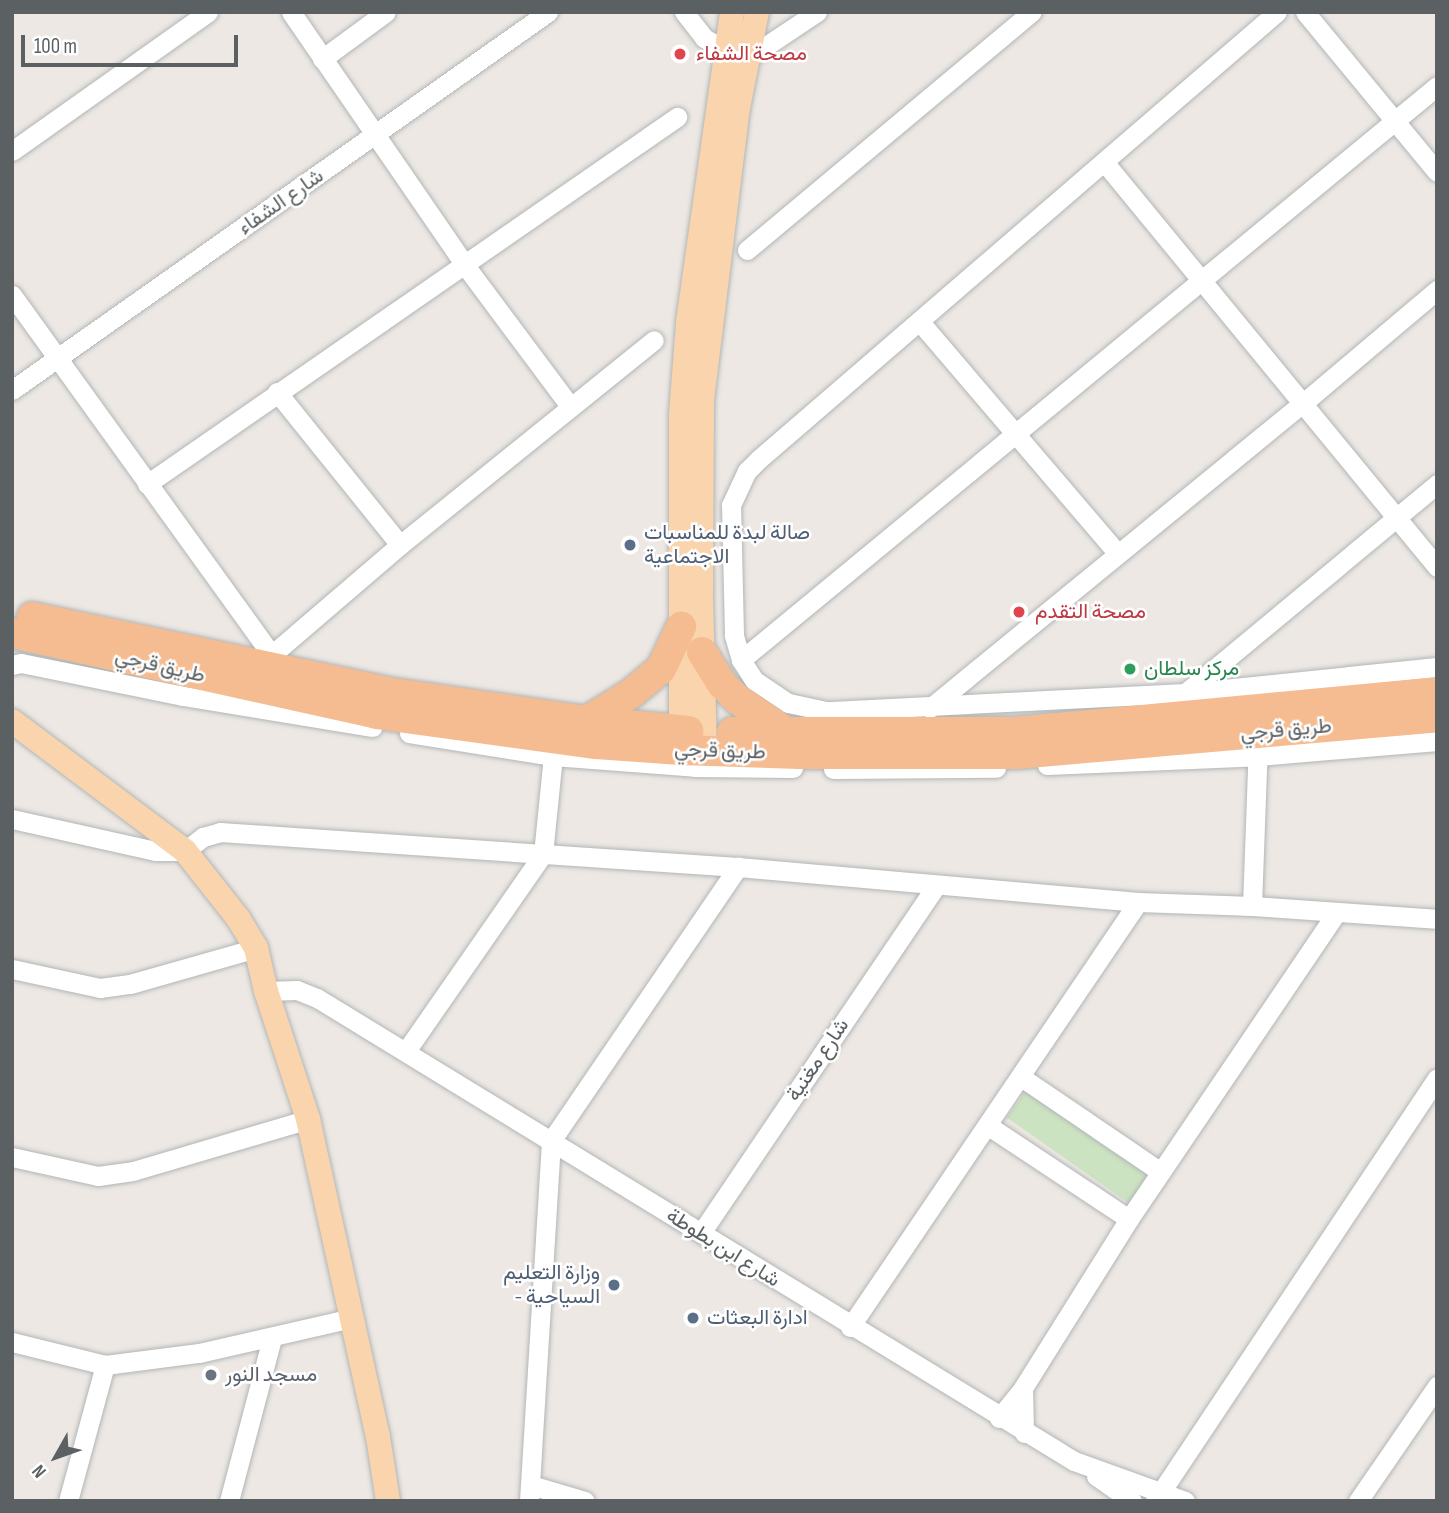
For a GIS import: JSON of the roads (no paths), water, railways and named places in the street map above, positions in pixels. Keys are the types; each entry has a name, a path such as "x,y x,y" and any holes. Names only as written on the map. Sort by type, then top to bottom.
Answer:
{"highway":[{"name":"طريق قرجي","path":"12,612 267,659 387,692 587,721 693,741 799,754 1016,743 1179,705 1437,692"},
{"path":"587,721 632,693 661,669 681,627"},
{"name":"طريق قرجي","path":"12,633 376,714 596,744 693,741 786,732 1016,743 1258,745 1437,717"},
{"path":"702,652 722,684 737,699 786,732"}],"main road":[{"path":"733,12 737,55"},
{"path":"693,741 681,627 689,508 688,322 737,55 757,12"},
{"path":"689,508 702,652 693,741"},
{"path":"12,721 185,851 238,918 256,948 266,990 308,1119 352,1318 388,1501"}],"street":[{"path":"12,151 208,12"},
{"path":"291,12 464,264 570,406"},
{"path":"322,59 386,12"},
{"name":"شارع الشفاء","path":"12,390 376,136 548,12"},
{"path":"684,12 704,38 737,55 817,12"},
{"path":"747,250 1032,12"},
{"path":"1277,12 747,471 731,505 734,635 741,660 754,680 788,703 826,711 1179,705 1437,667"},
{"path":"1305,12 1437,172"},
{"path":"741,660 1437,86"},
{"path":"147,484 677,117"},
{"path":"1105,163 1200,283 1437,567"},
{"path":"930,708 1437,290"},
{"path":"12,295 147,484 267,659 400,545 654,340"},
{"path":"920,321 1117,553"},
{"path":"277,392 400,545"},
{"path":"1179,705 1394,518 1437,484"},
{"path":"689,508 731,505"},
{"path":"12,665 21,663 183,696 552,756 695,767 949,770 1258,745 1437,741"},
{"path":"1252,906 1258,745"},
{"path":"406,1051 542,854 552,756"},
{"path":"12,819 129,848 185,851 203,837 220,832 738,867 936,887 1138,902 1252,906 1437,919"},
{"path":"585,1501 530,1493 551,1142 738,867"},
{"name":"شارع مغنية","path":"701,1234 936,887"},
{"path":"850,1327 1138,902"},
{"path":"999,1418 1023,1388 1129,1219 1336,913"},
{"path":"12,970 100,988 130,984 256,948"},
{"name":"شارع ابن بطوطة","path":"266,990 297,990 317,998 850,1327 1074,1461 1157,1497 1182,1500"},
{"path":"1021,1077 1161,1172"},
{"path":"1157,1497 1437,1078"},
{"path":"12,1157 98,1175 121,1172 308,1119"},
{"path":"987,1125 1129,1219"},
{"path":"12,1342 105,1365 199,1353 352,1318"},
{"path":"229,1501 272,1338"},
{"path":"68,1501 105,1365"},
{"path":"1358,1501 1437,1386"},
{"path":"1023,1388 1024,1433"},
{"path":"1074,1461 1132,1501"}],"place":[{"name":"مصحة الشفاء","path":"680,54"},
{"name":"صالة لبدة للمناسبات الاجتماعية","path":"630,545"},
{"name":"مصحة التقدم","path":"1019,612"},
{"name":"مركز سلطان","path":"1130,669"},
{"name":"وزارة التعليم - السياحية","path":"614,1285"},
{"name":"ادارة البعثات","path":"693,1318"},
{"name":"مسجد النور","path":"211,1375"}]}
